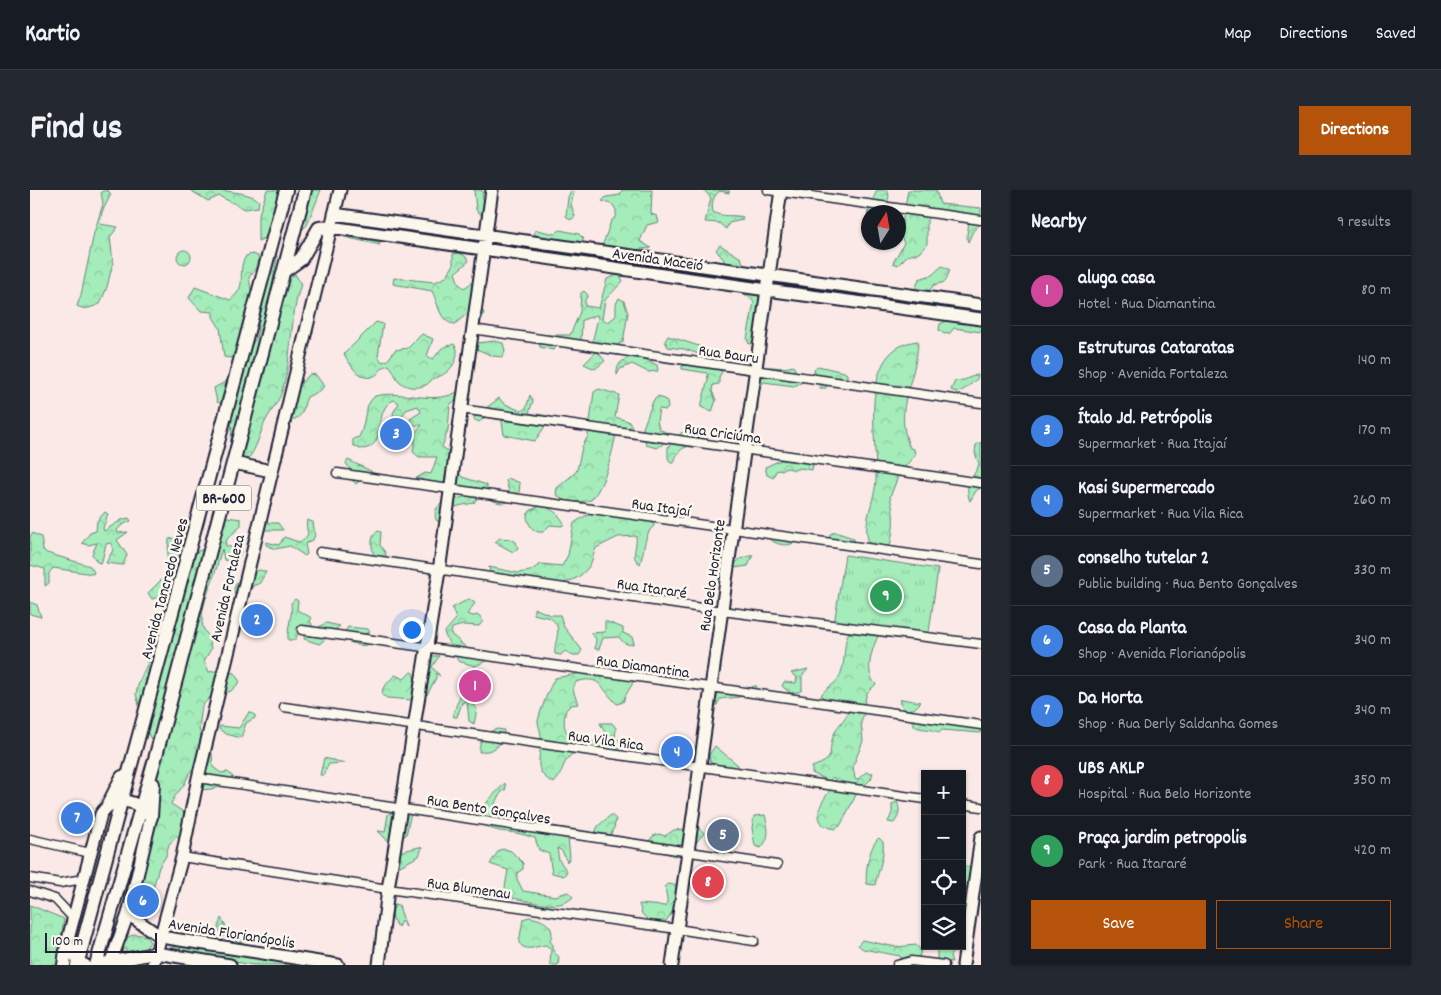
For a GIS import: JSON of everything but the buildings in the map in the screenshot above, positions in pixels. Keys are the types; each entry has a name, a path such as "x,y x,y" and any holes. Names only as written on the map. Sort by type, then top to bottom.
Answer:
{"main road":[{"name":"Avenida Tancredo Neves","path":"80,964 121,800 286,190"},
{"name":"BR-600","path":"104,964 142,806 306,190"},
{"path":"284,271 300,259 319,228 330,227"},
{"path":"108,805 133,757"},
{"path":"151,817 155,759"},
{"path":"64,965 67,943"}],"street":[{"name":"Avenida Fortaleza","path":"153,965 182,857 198,778 340,190"},
{"path":"379,965 388,890 439,571 492,190"},
{"path":"768,190 981,220"},
{"name":"Rua Belo Horizonte","path":"672,965 781,191"},
{"name":"Avenida Maceió","path":"334,214 981,304"},
{"name":"Avenida Maceió","path":"330,227 767,290 981,318"},
{"name":"Rua Bauru","path":"472,329 981,403"},
{"name":"Rua Criciúma","path":"461,409 981,483"},
{"path":"234,463 271,471"},
{"name":"Rua Itajaí","path":"337,474 981,564"},
{"name":"Rua Itararé","path":"320,552 439,571 722,611 981,644"},
{"name":"Rua Diamantina","path":"302,630 981,725"},
{"name":"Rua Vila Rica","path":"284,707 921,798"},
{"name":"Rua Bento Gonçalves","path":"198,778 777,865"},
{"path":"80,964 67,943 73,918 101,814 108,805 121,800 142,806 151,817 128,914 104,964"},
{"path":"966,805 981,807"},
{"path":"963,965 981,837"},
{"path":"30,839 90,853"},
{"name":"Rua Blumenau","path":"182,857 388,890 754,941"},
{"path":"30,878 60,883 83,879"},
{"path":"30,891 55,899 73,918"},
{"name":"Avenida Florianópolis","path":"128,914 161,937 338,965"},
{"name":"Avenida Florianópolis","path":"104,964 156,953 230,965"},
{"path":"897,965 911,961 944,965"}],"green space":[{"path":"107,190 111,194 102,212 100,224 118,227 110,237 113,262 107,287 100,304 83,308 77,306 94,233 103,204 101,192"},
{"path":"190,190 228,191 247,195 259,201 258,207 245,209 219,196 208,201"},
{"path":"267,190 284,190 269,236 258,241 258,217"},
{"path":"298,190 321,190 307,225 298,234 286,233 294,215"},
{"path":"474,190 482,190 483,199 486,202 485,218 476,210"},
{"path":"622,190 652,190 651,214 657,216 659,222 647,225 640,241 651,248 634,250 630,262 618,265 582,257 579,252 603,244 611,221 616,216 616,210 613,205 602,201 606,197 620,195"},
{"path":"704,190 729,190 729,193 720,191 714,197 712,203 713,212 720,215 743,217 742,220 729,223 726,229 719,223 705,222 711,198"},
{"path":"877,190 887,190 889,195 886,204 870,205"},
{"path":"908,190 936,190 940,204 981,208 981,223 973,231 968,242 968,219 933,215 927,219 927,244 919,253 907,256 898,265 893,263 900,250 906,250 905,205"},
{"path":"571,191 574,192 571,204 575,217 570,220 566,216 568,197"},
{"path":"347,217 407,228 402,232 377,239 380,245 344,237 340,232 352,226 347,224"},
{"path":"537,230 555,234 560,230 579,234 584,239 578,245 537,238 534,232"},
{"path":"273,245 277,257 273,281 285,281 295,274 301,284 297,297 288,364 282,391 264,424 253,451 242,464 231,458 230,413 228,407 217,402 214,388 225,382 233,374 256,338"},
{"path":"720,245 741,258 746,271 757,278 753,282 696,277 692,272 695,266 725,266 724,260 716,250"},
{"path":"184,250 189,252 191,257 189,262 184,264 179,262 177,257 179,252"},
{"path":"459,253 469,261 455,273 459,284 464,288 485,274 486,280 481,308 484,313 482,319 475,318 474,312 469,312 455,324 450,323 442,316 432,291 393,284 394,278 435,282 446,277 453,266 453,254"},
{"path":"252,254 258,256 259,262 249,277 253,302 235,355 230,358 224,357 220,328 213,317 213,312 201,311 189,298 195,287 230,300 236,295 241,284 243,262 246,256"},
{"path":"942,266 950,270 945,282 934,285 928,292 915,290 919,279 932,275"},
{"path":"620,275 623,281 605,300 602,319 608,322 616,316 616,304 619,298 624,301 628,313 623,342 612,348 592,343 598,318 597,315 582,320 581,341 559,344 553,350 540,347 539,341 545,335 570,335 580,312 581,293 584,291 588,295 585,300 585,306 599,308 607,279"},
{"path":"773,281 878,293 868,299 796,288 784,289 772,285"},
{"path":"760,289 758,324 752,343 749,344 747,339 754,302 740,290"},
{"path":"948,320 981,325 981,332 954,328 950,333 944,334 939,330 940,324"},
{"path":"376,322 383,324 378,356 382,362 388,360 395,350 408,348 422,334 433,339 427,356 433,359 442,348 454,344 457,349 456,360 447,372 432,379 426,385 417,387 403,385 389,365 374,376 364,377 352,367 344,354"},
{"path":"668,336 702,347 704,352 699,354 684,349 668,347 665,341"},
{"path":"494,341 503,343 505,351 503,357 493,356 474,348 478,343"},
{"path":"918,341 917,356 904,406 905,433 910,448 914,449 915,455 899,474 890,497 893,522 890,546 880,548 870,545 867,537 868,520 876,478 874,396 878,376 886,359 899,347"},
{"path":"597,351 605,361 595,369 584,364"},
{"path":"631,357 645,359 657,365 658,371 648,372 632,364 620,369 617,375 620,363"},
{"path":"691,364 718,367 722,372 719,377 719,384 713,385 712,391 716,400 712,412 701,407 708,379 707,373 682,369 682,366"},
{"path":"793,366 798,375 807,380 794,386 763,382 757,396 758,410 753,413 749,405 747,393 751,384 764,368"},
{"path":"818,366 844,372 847,374 847,381 828,384 826,388 820,388 814,370"},
{"path":"310,374 316,375 324,386 320,391 307,397 301,415 290,420 296,389"},
{"path":"978,374 977,379 962,391 951,390 955,381 964,380"},
{"path":"599,389 619,395 615,417 628,421 632,426 616,434 604,478 591,500 577,502 564,500 556,494 557,488 576,472 582,447 588,436 594,392"},
{"path":"460,390 459,399 450,404 448,430 442,447 448,451 460,446 464,450 460,453 458,472 462,477 487,485 487,491 481,493 474,503 454,508 441,523 436,520 436,509 443,503 464,497 462,485 447,487 421,479 420,481 410,482 425,473 431,474 437,457 419,457 413,452 414,434 422,425 411,425 410,419 421,412 418,406 406,410 399,421 394,419 393,413 399,403 394,400 383,411 375,443 360,449 353,445 353,439 359,437 366,410 375,396 397,394 430,398 451,395"},
{"path":"530,395 533,401 529,413 549,416 557,420 545,426 535,441 504,435 501,415 488,415 479,422 473,419 499,398 503,403 521,411 526,408"},
{"path":"658,396 667,401 668,408 666,410 659,409 657,421 659,429 668,433 662,445 657,448 646,445 643,428 653,401"},
{"path":"682,432 696,434 713,442 684,448 676,456 674,463 671,463 668,458 668,447"},
{"path":"981,442 981,487 970,501 968,486 979,464 975,453 976,445"},
{"path":"348,460 371,471 374,477 362,479 356,484 349,477 351,471 346,463"},
{"path":"781,460 810,464 813,465 812,470 788,468 776,471 773,478 767,475 765,467"},
{"path":"508,478 520,483 519,493 516,497 506,503 493,501 489,498 509,492 506,480"},
{"path":"540,506 554,512 564,524 562,526 550,525 543,532 534,530 530,525 527,515 531,510"},
{"path":"105,512 108,514 103,528 104,531 123,519 129,518 131,521 122,525 117,530 118,533 128,532 117,540 127,555 123,565 106,563 113,550 111,543 106,544 100,563 97,562 92,554 97,543 88,545 82,543 90,533 96,531 97,521"},
{"path":"598,513 652,520 654,526 646,538 640,564 634,555 636,536 618,537 596,548 589,567 577,577 566,582 541,584 490,573 489,567 518,573 530,571 541,564 562,566 568,555 574,523 585,516"},
{"path":"227,517 241,519 241,526 227,539 225,545 241,551 236,563 224,560 222,549 202,614 202,623 204,630 209,636 211,649 204,661 209,672 222,670 234,673 240,682 231,691 210,697 202,706 199,729 206,752 212,753 213,767 221,773 228,772 233,777 223,786 200,790 199,762 194,767 171,804 182,811 187,819 184,831 169,844 166,856 159,867 152,892 143,883 131,885 125,896 120,884 133,862 133,849 139,826 147,816 144,779 152,753 152,741 146,730 136,694 139,682 149,660 155,638 170,612 190,560 198,551 205,549 222,521"},
{"path":"307,520 313,522 315,535 313,540 305,544 307,554 305,556 290,546 275,549 266,545 266,542 279,545 284,537 299,542 304,539 307,535"},
{"path":"264,523 278,523 283,530 262,529"},
{"path":"378,531 381,532 380,545 386,554 385,561 374,557 372,539"},
{"path":"835,532 853,538 855,542 830,541 830,534"},
{"path":"32,533 41,537 43,550 47,553 90,566 94,572 93,574 53,568 49,573 49,583 45,586 45,569 30,565 30,537"},
{"path":"766,536 794,539 796,542 789,545 780,544"},
{"path":"175,538 182,541 179,555 183,560 176,584 170,585 163,596 152,599 148,593 166,575 169,539"},
{"path":"500,538 511,539 516,542 518,548 513,552 495,542"},
{"path":"753,555 748,566 734,568 733,565 740,559"},
{"path":"845,555 938,569 928,639 834,624"},
{"path":"260,570 266,572 259,584 254,585 247,596 238,597 235,595 235,585 241,578"},
{"path":"295,599 298,601 297,610 312,618 310,621 313,627 317,628 326,623 340,626 334,630 325,630 345,632 348,627 368,629 370,632 364,634 367,645 357,645 333,636 326,638 319,644 304,639 305,633 300,630 295,640 288,640 291,603"},
{"path":"469,599 475,603 467,614 479,615 483,621 479,626 463,625 452,628 451,634 470,651 488,660 475,666 458,661 444,633 456,619 452,608"},
{"path":"30,602 37,605 41,617 30,614"},
{"path":"534,608 550,615 560,615 564,627 582,650 579,655 573,655 565,651 561,655 555,654 557,626 550,618 534,614"},
{"path":"605,621 623,628 623,633 632,637 634,643 625,643 619,637 603,638 599,649 595,649 596,639 590,633 605,632"},
{"path":"849,633 879,634 870,659 870,673 876,684 867,693 864,704 865,711 861,722 863,741 853,766 855,779 857,780 866,772 873,773 871,779 857,793 840,826 834,829 823,825 819,813 820,807 835,779 833,777 829,781 812,773 812,767 825,761 830,755 834,734 850,710 826,700 821,695 841,674 847,636"},
{"path":"431,656 439,656 432,667 440,676 436,673 436,678 427,695 424,694"},
{"path":"597,664 608,672 634,679 632,685 623,702 617,704 596,681 584,680 576,682 573,691 578,704 571,705 566,710 564,721 566,730 575,739 602,741 605,740 606,735 600,723 612,723 616,728 615,739 621,740 624,746 610,751 574,753 565,762 554,783 542,774 539,763 541,736 538,721 543,705 555,678 587,672 591,666"},
{"path":"808,669 802,676 802,690 799,692 790,693 782,686 784,682 796,683 797,677 791,673"},
{"path":"411,672 416,683 412,700 387,698 382,695 383,688 395,675 404,679"},
{"path":"757,686 751,693 741,697 720,699 717,705 714,706 716,688 748,689"},
{"path":"466,693 472,695 472,704 477,709 474,724 469,721 467,700 462,703 457,717 454,717 453,714 460,696"},
{"path":"901,699 921,702 914,709 904,710 900,702"},
{"path":"249,712 255,715 255,718 246,723 241,738 226,734 219,729 220,726 239,728"},
{"path":"913,721 981,721 981,733 942,730 939,733 913,725"},
{"path":"497,729 504,730 500,744 489,751 479,752 480,744 484,737 489,732"},
{"path":"715,746 738,765 739,770 711,765 709,755"},
{"path":"324,758 345,763 329,764 323,775 320,775"},
{"path":"505,783 506,789 500,794 496,802 493,818 574,837 568,838 570,857 567,862 562,851 557,848 559,860 567,871 564,876 552,873 549,854 539,850 535,838 496,830 485,825 482,821 484,807"},
{"path":"897,802 899,813 897,818 894,823 888,822 892,813 892,804"},
{"path":"406,811 411,813 406,835 390,843 378,831 385,832 388,814 394,812 392,824 394,826"},
{"path":"611,815 616,819 614,828 607,841 594,835 598,826"},
{"path":"765,815 768,828 766,840 761,848 755,846 752,828 754,816"},
{"path":"699,828 704,833 696,843 675,856 644,847 653,836 659,834 665,836 674,830"},
{"path":"879,838 883,842 881,864 875,885 867,884 866,873 869,860 873,846"},
{"path":"422,848 419,856 400,866 395,863 399,852"},
{"path":"499,850 511,851 523,863 523,869 517,873 517,879 523,891 555,896 568,892 573,897 560,904 552,905 513,898 505,887 508,870 490,864"},
{"path":"966,867 972,870 970,888 966,887"},
{"path":"667,884 676,885 674,909 666,921 649,921 642,914 639,904 665,906 667,903 665,889"},
{"path":"396,904 399,906 406,927 401,921 398,927 394,922 392,913"},
{"path":"30,905 64,919 57,965 30,965"},
{"path":"529,917 539,919 550,927 552,936 550,941 554,952 559,957 558,965 550,965 551,949 546,945 525,948 519,943 523,919"},
{"path":"221,918 225,924 227,936 249,939 241,942 223,936 218,928"},
{"path":"135,934 146,936 150,942 143,952 135,955 126,951 122,946 128,937"},
{"path":"862,940 896,947 916,945 921,950 917,965 906,965 900,956 863,949 858,945"},
{"path":"174,943 309,965 253,965 174,951 172,949"},
{"path":"937,950 955,950 950,955 952,962 937,959"}],"place":[{"name":"Ítalo Jd. Petrópolis","path":"396,434"},
{"name":"Praça jardim petropolis","path":"886,596"},
{"name":"Estruturas Cataratas","path":"257,620"},
{"name":"aluga casa","path":"475,686"},
{"name":"Kasi Supermercado","path":"677,752"},
{"name":"Da Horta","path":"77,818"},
{"name":"conselho tutelar 2","path":"723,835"},
{"name":"UBS AKLP","path":"708,882"},
{"name":"Casa da Planta","path":"143,901"}]}
